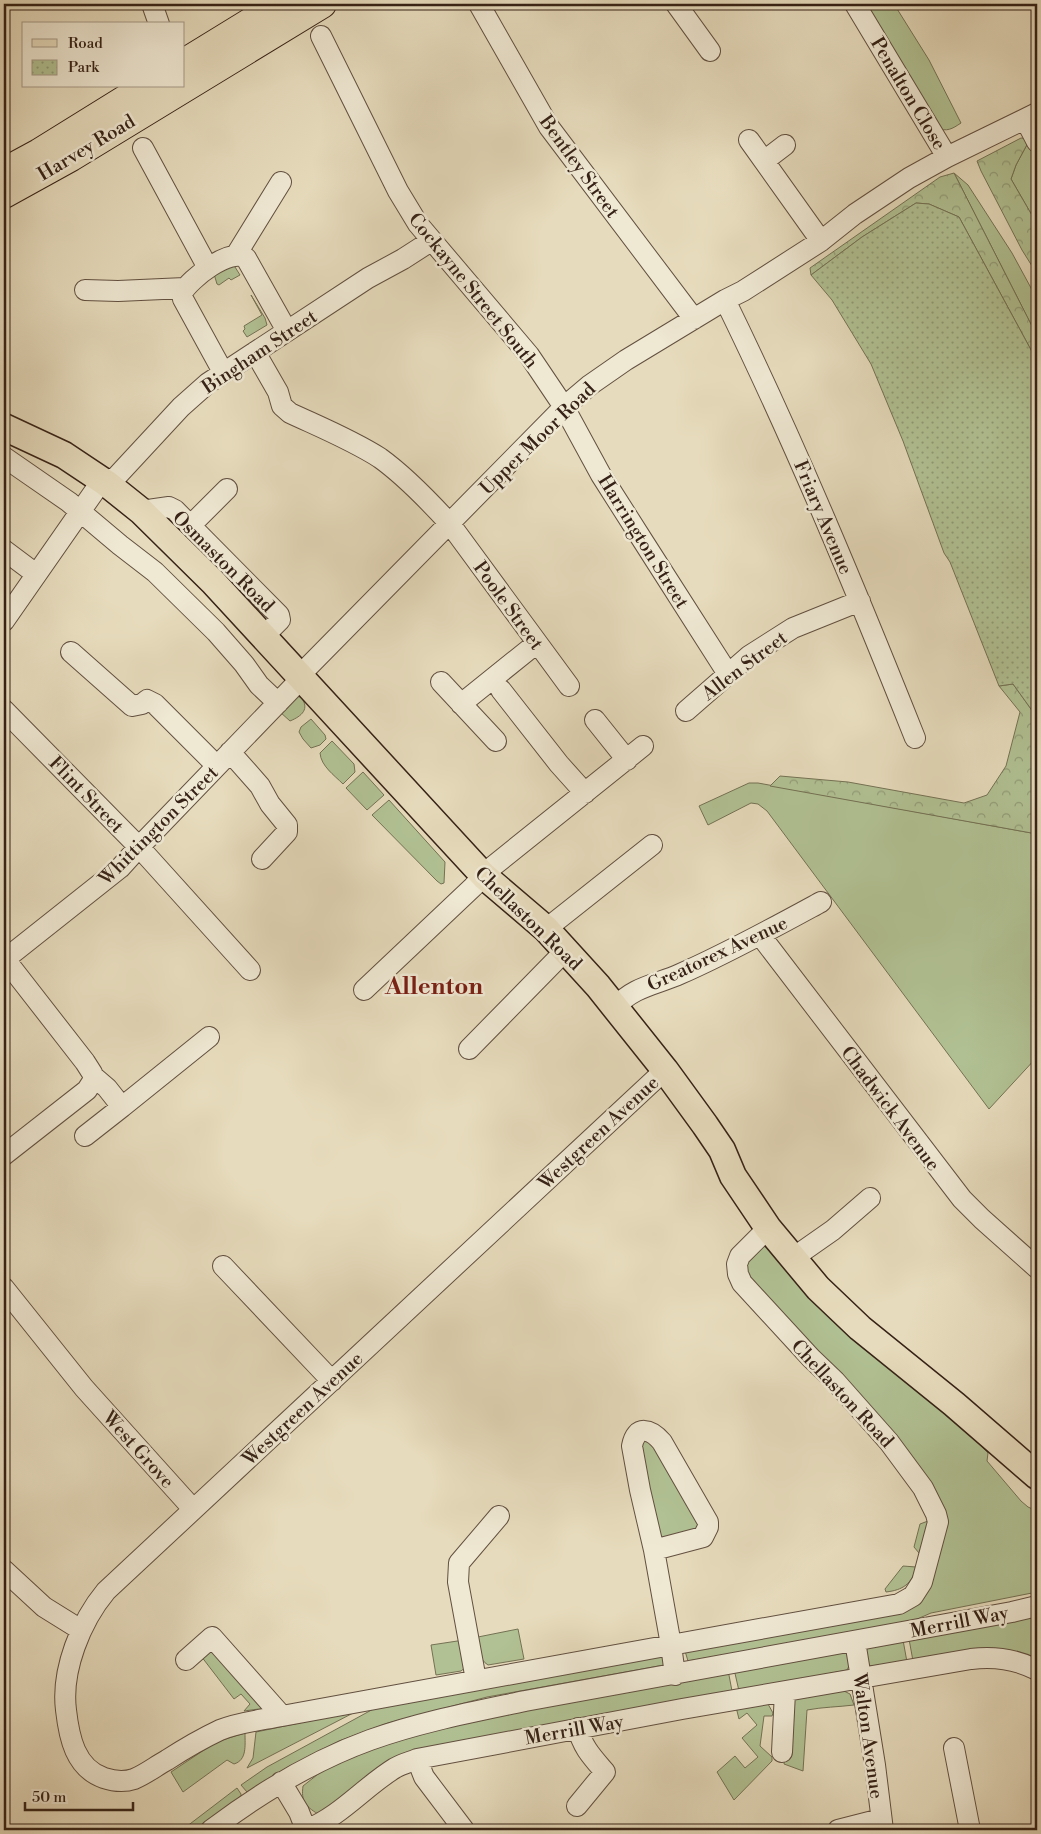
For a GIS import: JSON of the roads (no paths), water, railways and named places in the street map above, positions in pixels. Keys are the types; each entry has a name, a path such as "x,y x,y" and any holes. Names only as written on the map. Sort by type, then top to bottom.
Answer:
{"highway":[{"path":"185,62 280,4"},
{"name":"Harvey Road","path":"185,88 322,4"},
{"name":"Harvey Road","path":"4,172 39,153 143,88"},
{"name":"Harvey Road","path":"4,194 71,157 184,88"}],"main road":[{"name":"Osmaston Road","path":"4,427 64,455 106,483 141,511 195,564 300,676"},
{"name":"Chellaston Road","path":"300,676 484,876 546,929 567,950 616,1007 705,1125 722,1150 733,1176 768,1228 818,1288 860,1328 954,1404 1037,1476"}],"street":[{"path":"152,4 158,22"},
{"name":"Bentley Street","path":"478,4 549,127 694,319"},
{"path":"676,4 710,51"},
{"name":"Penalton Close","path":"855,4 947,157"},
{"name":"Cockayne Street South","path":"321,36 398,191 418,224 529,356 564,407"},
{"path":"1031,116 1037,142"},
{"name":"Upper Moor Road","path":"300,676 450,524 463,508 564,407 590,385 626,360 724,300 743,291 821,241 855,214 909,178 947,157 1031,116"},
{"path":"749,140 821,241"},
{"path":"764,161 785,145"},
{"path":"143,148 208,268"},
{"path":"236,255 281,182"},
{"name":"Bingham Street","path":"4,621 96,489 117,476 130,460 196,393 223,372 368,278 431,240"},
{"path":"223,372 182,294 192,280 208,268 236,255 241,255 248,261 287,331"},
{"path":"85,290 118,291 185,288"},
{"name":"Friary Avenue","path":"724,300 796,449 916,738"},
{"name":"Poole Street","path":"254,352 278,392 282,406 286,410 380,458 450,524 569,686"},
{"name":"Harrington Street","path":"564,407 601,474 728,674"},
{"path":"4,457 59,495 155,572 216,632 260,685 278,703"},
{"path":"191,525 227,489"},
{"name":"Osmaston Road","path":"141,511 169,507 191,525 278,615 280,620 264,636"},
{"path":"4,550 36,574"},
{"name":"Allen Street","path":"686,711 749,656 793,628 860,601"},
{"path":"461,704 537,643"},
{"path":"71,652 132,706 142,704 147,700 155,704 260,786 270,804 287,825 287,832 262,859"},
{"name":"Whittington Street","path":"4,959 120,868 295,685 300,676"},
{"path":"441,682 496,741"},
{"path":"502,690 559,764 585,793"},
{"name":"Flint Street","path":"4,710 139,847 250,970"},
{"path":"595,720 627,760"},
{"path":"364,990 492,867 643,746"},
{"path":"546,929 652,845"},
{"name":"Greatorex Avenue","path":"616,1007 623,998 680,974 821,902"},
{"name":"Chadwick Avenue","path":"760,934 962,1199 988,1225 1037,1268"},
{"path":"469,1049 567,950"},
{"path":"4,959 85,1062 94,1078 107,1088 122,1107"},
{"path":"85,1136 209,1037"},
{"name":"Westgreen Avenue","path":"120,1780 101,1776 86,1768 70,1738 65,1688 80,1630 90,1611 106,1591 193,1509 665,1070"},
{"path":"4,1155 87,1090 94,1078"},
{"path":"793,1258 833,1230 870,1198"},
{"name":"Chellaston Road","path":"768,1228 740,1256 737,1264 738,1274 742,1283 871,1420 933,1504 938,1522 924,1577"},
{"path":"223,1266 332,1381"},
{"name":"West Grove","path":"4,1288 84,1388 193,1509"},
{"path":"654,1550 703,1537 708,1527 708,1522 662,1442 656,1434 647,1430 641,1432 633,1440 632,1446 654,1550 675,1675"},
{"path":"476,1680 458,1582 458,1568 459,1563 499,1516"},
{"path":"4,1570 44,1607 80,1630"},
{"name":"Merrill Way","path":"120,1780 134,1778 148,1772 186,1748 222,1729 476,1680 899,1604 916,1593 924,1577"},
{"name":"Merrill Way","path":"211,1830 281,1782 344,1750 411,1727 525,1701 675,1675 1037,1606"},
{"path":"186,1660 212,1637 282,1716"},
{"name":"Walton Avenue","path":"855,1641 875,1765 882,1824"},
{"path":"861,1678 983,1658 1013,1660 1037,1670"},
{"name":"Merrill Way","path":"281,1782 306,1830 331,1817 397,1767 417,1759 578,1728 861,1678"},
{"path":"782,1752 786,1692"},
{"path":"577,1806 605,1772 583,1745 578,1728"},
{"path":"952,1749 970,1830"},
{"path":"417,1759 424,1777 464,1830"},
{"path":"838,1830 882,1824"}],"district":[{"name":"Allenton","path":"434,986"}]}
